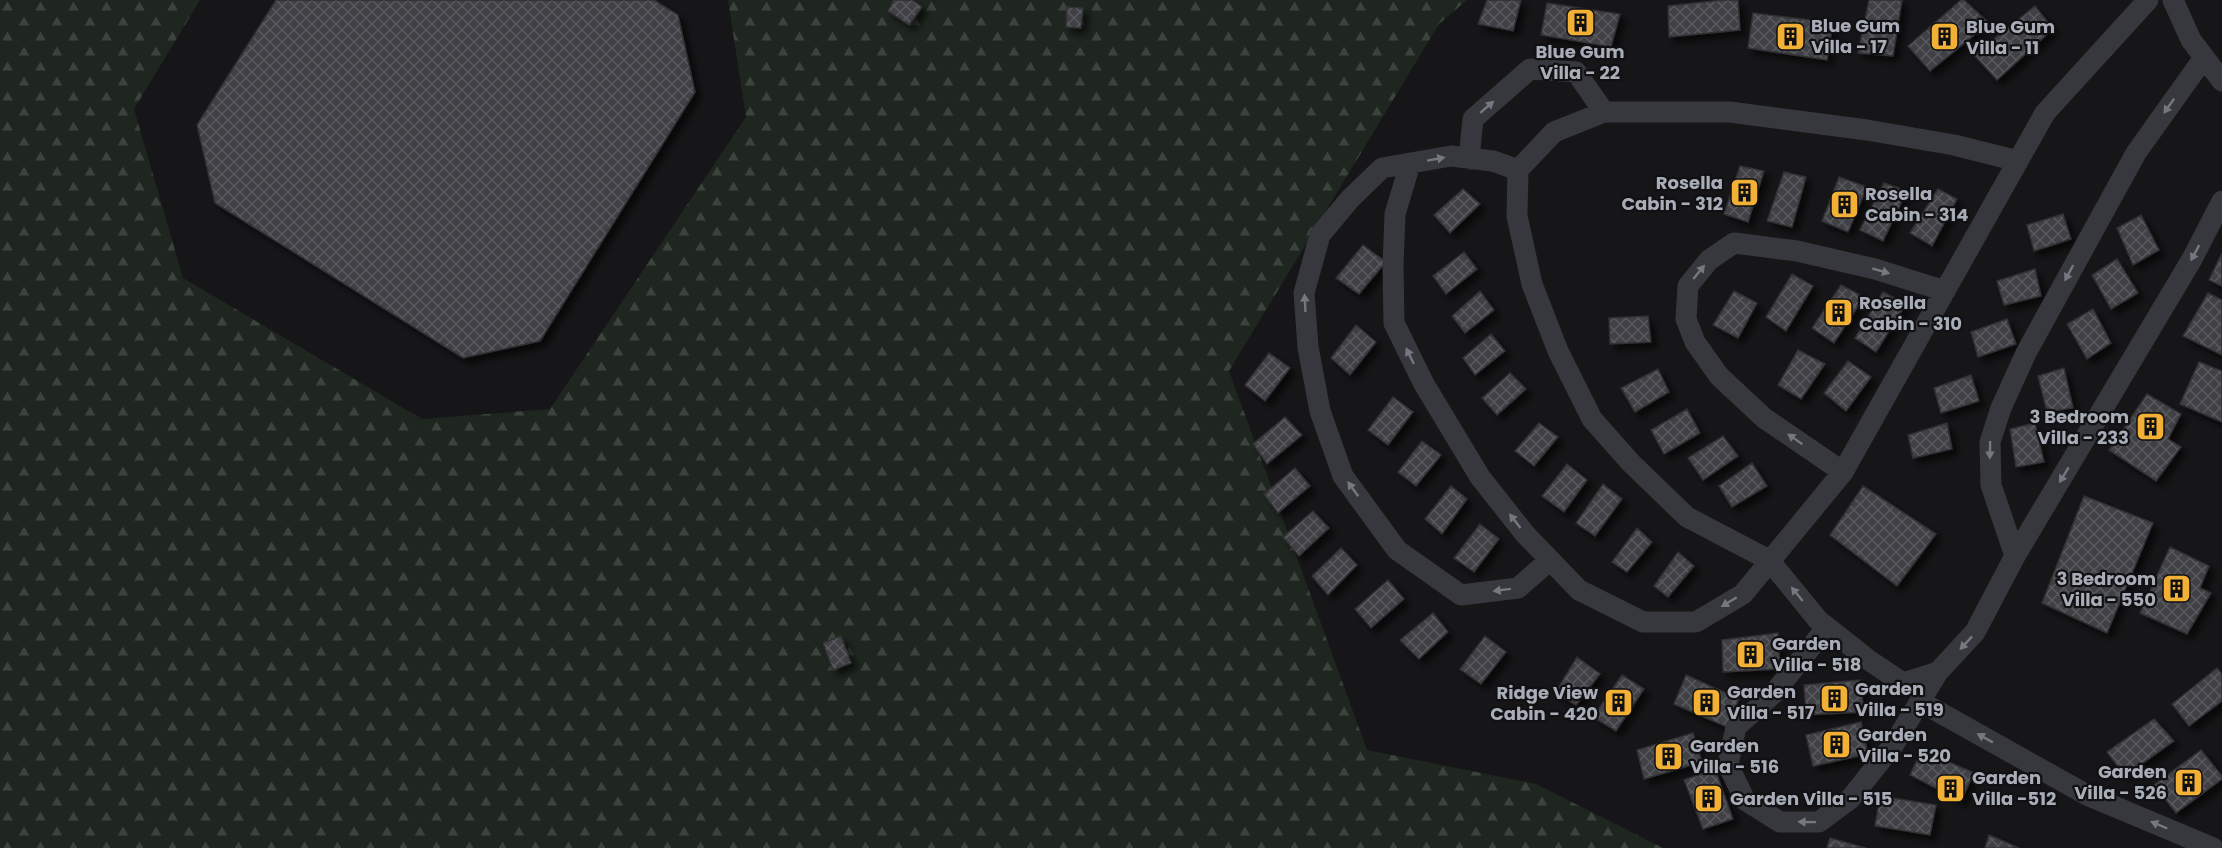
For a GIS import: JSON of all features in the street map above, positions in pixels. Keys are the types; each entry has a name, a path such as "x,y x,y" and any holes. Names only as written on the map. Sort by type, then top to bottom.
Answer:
{"lane":[{"path":"1410,164 1395,214 1394,323 1424,384 1480,477 1525,534 1579,590 1644,622 1696,622 1743,594 1843,472 2045,113 2148,0"},
{"path":"2173,0 2191,40 2222,81"},
{"path":"2015,556 1991,485 1990,442 2001,408 2026,353 2136,153 2203,58"},
{"path":"1469,159 1473,119 1530,69 1576,72 1604,112"},
{"path":"1938,672 1903,683 1870,661 1818,620 1769,561 1687,517 1630,463 1592,419 1558,351 1532,285 1517,216 1518,170 1554,132 1604,112 1730,112 1867,130 1954,146 2018,161"},
{"path":"1518,170 1493,161 1451,156 1382,168 1350,199 1320,235 1304,293 1308,348 1320,411 1343,476 1397,550 1461,595 1518,588 1550,560"},
{"path":"1827,627 1774,693 1736,727 1728,765 1745,800 1780,822 1819,822 1850,799 1894,744 1938,672 1975,632 2015,556 2192,259 2222,201"},
{"path":"1843,472 1764,418 1719,376 1695,342 1686,319 1688,285 1709,260 1734,243 1797,251 1875,269 1945,291"},
{"path":"1921,702 2087,795 2213,848"}],"green space":[{"path":"0,0 200,0 134,109 183,278 422,419 550,409 746,117 728,0 1467,0 1439,24 1229,371 1367,750 1536,784 1663,848 0,848"}],"building":[{"path":"276,0 654,0 678,15 695,92 540,341 463,358 215,203 197,125"},
{"path":"894,0 912,0 922,7 909,25 888,11"},
{"path":"1487,0 1521,0 1513,31 1478,24"},
{"path":"1738,0 1740,30 1669,37 1668,6"},
{"path":"1869,0 1902,0 1893,56 1858,53"},
{"name":"Blue Gum Villa - 11","path":"1961,0 1964,0 1989,23 1930,71 1908,46"},
{"name":"Blue Gum Villa - 22","path":"1547,3 1620,14 1611,47 1541,35"},
{"path":"2035,6 2053,29 1997,80 1974,55"},
{"path":"1067,7 1083,8 1081,28 1066,27"},
{"name":"Blue Gum Villa - 17","path":"1753,13 1833,23 1827,60 1748,48"},
{"name":"Rosella Cabin - 312","path":"1740,166 1764,171 1748,222 1724,214"},
{"path":"1784,172 1806,177 1792,227 1767,221"},
{"name":"Rosella Cabin - 314","path":"1839,177 1867,187 1848,232 1822,221"},
{"path":"1884,183 1907,191 1883,241 1860,230"},
{"path":"1463,189 1480,204 1450,233 1434,215"},
{"path":"1938,189 1957,199 1932,246 1910,233"},
{"path":"2063,214 2071,239 2034,251 2027,225"},
{"path":"2141,215 2159,250 2133,265 2117,228"},
{"path":"1363,245 1386,262 1359,294 1336,278"},
{"path":"1464,252 1477,269 1446,294 1433,276"},
{"path":"2222,253 2222,286 2209,280"},
{"path":"2117,259 2138,293 2111,309 2092,275"},
{"path":"2035,269 2041,296 2004,305 1997,281"},
{"path":"1792,274 1813,286 1786,331 1766,317"},
{"name":"Rosella Cabin - 310","path":"1841,285 1864,297 1834,343 1812,328"},
{"path":"1480,291 1494,310 1465,333 1452,316"},
{"path":"1734,291 1757,303 1738,338 1713,325"},
{"path":"1883,292 1906,304 1876,352 1855,338"},
{"path":"2208,293 2222,300 2222,355 2183,336"},
{"path":"2093,309 2111,343 2087,359 2067,324"},
{"path":"1648,316 1651,342 1610,344 1609,318"},
{"path":"2007,319 2016,344 1978,357 1971,332"},
{"path":"1356,325 1376,342 1350,375 1331,358"},
{"path":"1491,334 1505,351 1475,375 1463,358"},
{"path":"1798,350 1825,364 1801,399 1778,385"},
{"path":"1269,353 1290,368 1265,401 1245,385"},
{"path":"1848,361 1871,377 1846,411 1824,393"},
{"path":"2199,362 2222,371 2222,422 2180,404"},
{"path":"2064,368 2073,408 2047,412 2038,376"},
{"path":"1658,369 1669,392 1635,412 1621,388"},
{"path":"1510,373 1526,389 1497,415 1482,398"},
{"path":"1971,375 1979,401 1941,413 1934,388"},
{"name":"3 Bedroom Villa - 233","path":"2147,394 2181,414 2168,439 2181,447 2156,481 2109,450"},
{"path":"1393,397 1413,412 1388,445 1368,430"},
{"path":"1687,409 1700,433 1664,454 1651,430"},
{"path":"1285,417 1302,435 1267,464 1253,444"},
{"path":"1539,423 1558,437 1534,466 1515,451"},
{"path":"1947,423 1952,449 1913,458 1908,435"},
{"path":"2035,423 2044,462 2016,467 2010,429"},
{"path":"1723,436 1738,456 1703,480 1688,458"},
{"path":"1422,441 1441,455 1416,486 1398,472"},
{"path":"1752,463 1767,486 1732,507 1719,486"},
{"path":"1567,464 1587,480 1564,512 1542,496"},
{"path":"1295,468 1310,486 1278,513 1264,494"},
{"path":"1603,484 1622,499 1595,536 1576,523"},
{"path":"1451,486 1467,499 1442,534 1425,519"},
{"path":"1863,486 1936,534 1897,586 1830,535"},
{"path":"2084,496 2153,523 2107,633 2042,603"},
{"path":"1313,511 1329,528 1299,556 1283,537"},
{"path":"1480,524 1499,539 1474,572 1454,558"},
{"path":"1637,528 1652,542 1627,572 1612,562"},
{"name":"3 Bedroom Villa - 550","path":"2170,547 2209,566 2200,588 2211,593 2187,634 2140,613"},
{"path":"1341,548 1357,565 1328,595 1312,576"},
{"path":"1678,552 1694,566 1668,597 1654,586"},
{"path":"1388,580 1404,599 1371,628 1355,609"},
{"path":"1433,613 1448,632 1419,659 1400,640"},
{"name":"Garden Villa - 518","path":"1778,633 1780,669 1723,672 1722,640"},
{"path":"841,636 851,663 833,670 823,643"},
{"path":"1485,636 1506,652 1481,684 1460,669"},
{"path":"1577,657 1600,674 1576,705 1555,693"},
{"path":"2217,668 2222,674 2222,701 2189,726 2172,704"},
{"name":"Ridge View Cabin - 420","path":"1622,675 1644,689 1616,731 1593,717"},
{"name":"Garden Villa - 517","path":"1686,675 1739,699 1727,727 1674,704"},
{"name":"Garden Villa - 519","path":"1860,680 1864,712 1806,715 1804,685"},
{"path":"2154,719 2174,741 2125,776 2107,752"},
{"name":"Garden Villa - 520","path":"1861,722 1868,754 1813,766 1806,735"},
{"name":"Garden Villa - 516","path":"1693,733 1702,762 1644,779 1637,750"},
{"name":"Garden Villa -512","path":"1922,750 1974,773 1961,801 1910,775"},
{"name":"Garden Villa - 526","path":"2201,750 2222,779 2176,813 2154,785"},
{"name":"Garden Villa - 515","path":"1715,769 1733,819 1703,829 1684,780"},
{"path":"1880,796 1936,805 1930,835 1875,826"},
{"path":"1989,835 2019,848 1985,848"},
{"path":"1830,838 1866,848 1827,848"}],"place":[{"name":"Blue Gum Villa - 22","path":"1580,23"},
{"name":"Blue Gum Villa - 17","path":"1790,36"},
{"name":"Blue Gum Villa - 11","path":"1945,37"},
{"name":"Rosella Cabin - 312","path":"1744,193"},
{"name":"Rosella Cabin - 314","path":"1844,204"},
{"name":"Rosella Cabin - 310","path":"1838,313"},
{"name":"3 Bedroom Villa - 233","path":"2150,427"},
{"name":"3 Bedroom Villa - 550","path":"2177,589"},
{"name":"Garden Villa - 518","path":"1751,654"},
{"name":"Garden Villa - 519","path":"1834,699"},
{"name":"Garden Villa - 517","path":"1706,702"},
{"name":"Ridge View Cabin - 420","path":"1619,703"},
{"name":"Garden Villa - 520","path":"1837,745"},
{"name":"Garden Villa - 516","path":"1669,756"},
{"name":"Garden Villa - 526","path":"2188,782"},
{"name":"Garden Villa -512","path":"1951,788"},
{"name":"Garden Villa - 515","path":"1709,799"}]}
